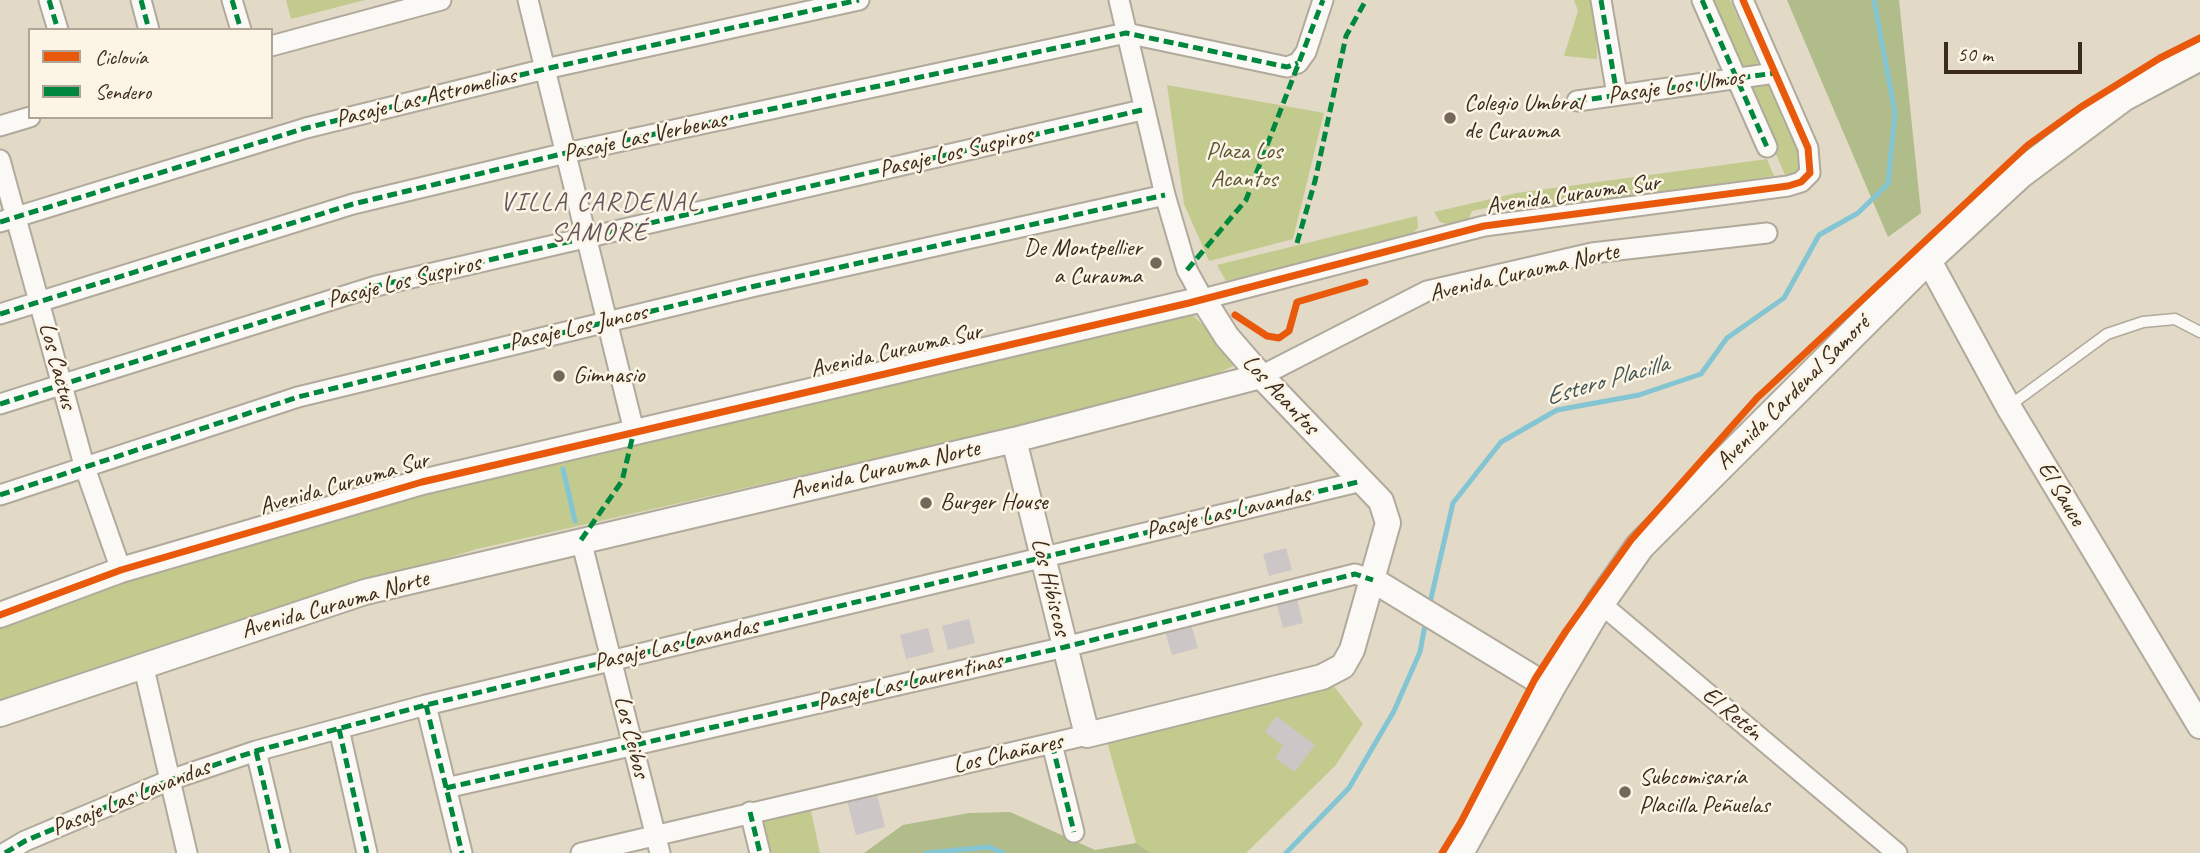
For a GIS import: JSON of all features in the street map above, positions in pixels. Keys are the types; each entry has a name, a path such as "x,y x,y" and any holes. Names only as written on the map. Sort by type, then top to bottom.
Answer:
{"main road":[{"name":"Avenida Cardenal Samoré","path":"1459,853 1600,603 1640,546 1987,202 2053,146 2123,97 2200,56"}],"street":[{"path":"49,0 57,28"},
{"path":"141,0 148,28"},
{"path":"232,0 240,28"},
{"path":"273,45 441,0"},
{"path":"528,0 634,431"},
{"name":"Pasaje Las Astromelias","path":"8,219 306,128 545,69 859,0"},
{"name":"Los Acantos","path":"1118,0 1142,110 1186,270 1227,337 1381,501 1388,523 1373,580"},
{"name":"Pasaje Las Verbenas","path":"0,314 353,204 566,153 1126,33 1287,66 1298,63 1306,52 1323,0"},
{"path":"1601,0 1617,95"},
{"path":"1702,0 1767,146"},
{"path":"1743,0 1775,73"},
{"name":"Pasaje Los Ulmos","path":"1577,101 1775,73"},
{"name":"Avenida Curauma Sur","path":"0,615 121,570 422,482 1203,299 1484,226 1788,186 1801,181 1810,173 1808,148 1775,73"},
{"name":"Pasaje Los Suspiros","path":"0,404 376,286 1142,110"},
{"path":"0,126 28,118"},
{"name":"Los Cactus","path":"0,160 8,219 39,300 84,465 121,570"},
{"name":"Pasaje Los Juncos","path":"0,495 84,465 298,397 608,321 1165,195"},
{"name":"Avenida Curauma Norte","path":"0,714 365,592 1014,440 1261,376 1427,291 1592,253 1768,233"},
{"name":"El Sauce","path":"1928,259 2008,406 2200,726"},
{"name":"Los Hibiscos","path":"1014,440 1087,735"},
{"name":"Pasaje Las Lavandas","path":"5,853 25,841 170,779 256,751 426,705 1362,481"},
{"name":"Los Ceibos","path":"581,540 658,844"},
{"name":"Pasaje Las Laurentinas","path":"446,788 632,743 1065,647 1355,574 1373,580"},
{"path":"1373,580 1550,688"},
{"name":"Los Chañares","path":"581,853 658,844 750,812 1052,744 1322,677 1343,666 1352,650 1373,580"},
{"name":"El Retén","path":"1600,603 1897,853"},
{"path":"143,664 187,853"},
{"path":"426,705 462,853"},
{"path":"338,729 368,853"},
{"path":"1052,744 1074,832"},
{"path":"256,751 280,853"},
{"path":"750,812 760,853"}],"lane":[{"path":"2008,406 2107,334 2143,322 2175,319 2200,332"}],"green space":[{"path":"286,0 365,0 291,19"},
{"path":"1574,0 1593,0 1595,5 1597,59 1564,56 1578,11"},
{"path":"1709,0 1730,0 1758,62 1756,68 1740,70"},
{"path":"1787,0 1899,0 1921,213 1888,237"},
{"path":"1762,82 1769,85 1804,166 1800,173 1785,175 1746,84"},
{"name":"Plaza Los Acantos","path":"1167,85 1324,113 1293,239 1209,261 1184,204"},
{"path":"1767,159 1774,176 1522,211 1518,201 1472,211 1468,220 1452,225 1440,222 1434,212 1517,193"},
{"path":"1417,216 1418,228 1409,236 1226,281 1217,265"},
{"path":"1190,312 1230,353 1233,366 1214,375 1101,407 477,549 187,638 0,704 0,624 190,559 444,487"},
{"path":"1333,685 1363,724 1335,766 1246,853 1151,853 1136,843 1107,742"},
{"path":"809,802 820,853 764,853 755,815"},
{"path":"1010,812 1095,850 1136,843 1151,853 864,853 903,825 969,813"}],"building":[{"path":"1286,548 1292,570 1269,576 1263,554"},
{"path":"1297,599 1303,623 1283,628 1277,605"},
{"path":"969,619 975,643 948,650 942,626"},
{"path":"1190,621 1198,648 1172,655 1164,628"},
{"path":"928,628 934,652 906,659 900,635"},
{"path":"1276,716 1315,745 1295,772 1275,758 1283,746 1265,732"},
{"path":"876,790 885,827 856,835 846,797"}],"waterway":[{"name":"Estero Placilla","path":"1429,607 1453,503 1501,442 1557,410 1639,395 1701,374 1727,338 1784,298 1819,235 1858,213 1888,184 1895,113 1874,0"},
{"path":"563,469 575,521"},
{"name":"Estero Placilla","path":"1286,853 1349,788 1394,711 1420,652 1426,620"},
{"path":"926,853 989,847 1003,853"}],"marked path":[{"path":"49,0 57,28"},
{"path":"141,0 148,28"},
{"path":"232,0 240,28"},
{"path":"0,222 306,128 545,69 859,0"},
{"path":"1187,270 1246,200 1323,0"},
{"path":"1297,243 1315,181 1346,36 1366,0"},
{"path":"1601,0 1617,95"},
{"path":"1702,0 1767,147"},
{"path":"0,314 353,204 566,153 1126,33 1287,67 1298,63"},
{"path":"1577,101 1775,73"},
{"path":"0,404 376,286 1142,110"},
{"path":"0,495 298,397 751,287 1165,195"},
{"path":"581,540 622,481 634,431"},
{"path":"5,853 25,841 170,780 256,751 426,705 1362,481"},
{"path":"446,788 1065,647 1355,574 1373,580"},
{"path":"426,705 462,853"},
{"path":"339,729 367,853"},
{"path":"1052,744 1074,832"},
{"path":"256,751 280,853"},
{"path":"750,812 760,853"}],"cycle path":[{"path":"0,615 121,570 422,482 1189,303 1484,226 1788,186 1801,182 1810,173 1808,148 1743,0"},
{"path":"1442,853 1461,822 1535,679 1566,631 1631,540 1757,398 2028,145 2081,107 2160,58 2200,38"},
{"path":"1235,315 1267,336 1279,338 1289,331 1297,302 1365,282"}],"place":[{"name":"Colegio Umbral de Curauma","path":"1450,118"},
{"name":"De Montpellier a Curauma","path":"1156,263"},
{"name":"Gimnasio","path":"559,376"},
{"name":"Burger House","path":"926,503"},
{"name":"Subcomisaría Placilla Peñuelas","path":"1625,792"}],"district":[{"name":"VILLA CARDENAL SAMORÉ","path":"600,218"}]}
